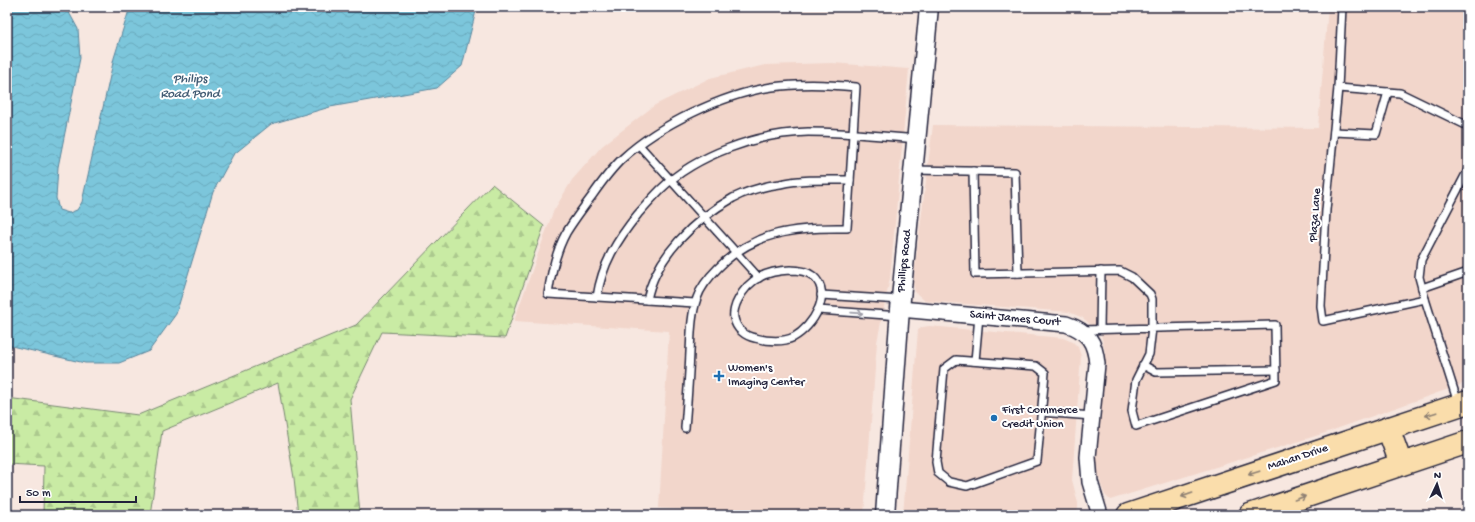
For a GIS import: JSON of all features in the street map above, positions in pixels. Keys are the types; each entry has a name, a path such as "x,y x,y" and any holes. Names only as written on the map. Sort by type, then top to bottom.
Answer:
{"main road":[{"name":"Mahan Drive","path":"1128,515 1463,403"},
{"path":"1388,428 1401,464"},
{"path":"1250,515 1468,442"}],"street":[{"name":"Phillips Road","path":"884,515 901,308 929,7"},
{"name":"Saint James Court","path":"901,308 1066,324 1079,330 1090,339 1096,351 1097,364 1088,457 1090,482 1100,515"}],"lane":[{"name":"Plaza Lane","path":"1342,7 1338,88 1326,210 1321,306 1323,321 1425,300"},
{"path":"685,428 693,314 698,295 709,276 736,253 763,237 780,232 802,229 847,228 856,87 796,84 770,87 721,101 696,111 654,135 622,159 600,184 566,234 556,258 548,294 695,303"},
{"path":"1338,88 1400,93 1468,126"},
{"path":"1334,132 1376,134 1388,92"},
{"path":"597,297 599,283 605,265 617,243 644,208 661,189 707,158 743,143 786,134 808,132 917,139"},
{"path":"640,146 759,278"},
{"path":"914,170 1015,172 1018,273"},
{"path":"1463,403 1425,300 1419,277 1421,260 1468,170"},
{"path":"973,171 975,274 1120,271 1132,277 1150,294 1152,299 1152,328 1149,354 1136,380 1132,411 1136,426 1276,380 1275,326 1152,328 1100,329 1079,330"},
{"path":"647,300 649,287 666,257 691,229 734,198 755,190 779,184 812,180 850,180"},
{"path":"778,270 802,271 813,276 820,285 821,295 817,314 793,337 780,341 749,337 742,332 736,324 734,317 736,303 742,291 750,282 778,270"},
{"path":"1100,329 1101,271"},
{"path":"1422,288 1468,272"},
{"path":"821,295 901,308"},
{"path":"818,310 901,308"},
{"path":"975,361 979,316"},
{"path":"956,360 1036,366 1045,373 1042,412 1037,461 967,486 949,482 938,473 936,462 944,369 956,360"},
{"path":"1144,365 1156,372 1276,370"},
{"path":"1042,412 1092,416"}],"shaded area":[{"path":"1328,7 1468,7 1468,382 1325,433 1110,500 1105,495 1101,485 1096,464 1105,352 1101,334 1083,318 1069,312 925,301 915,292 913,283 933,125 1318,128"},
{"path":"832,63 909,69 890,278 877,342 864,515 761,515 659,508 669,331 514,321 553,212 572,180 602,146 655,105 710,78 765,65"},
{"name":"First Commerce Credit Union","path":"929,326 1063,338 1073,342 1078,347 1081,356 1072,480 1078,503 1078,509 1074,515 903,515 918,330"}],"green space":[{"path":"492,184 544,226 505,338 382,332 350,399 360,515 298,515 294,478 278,383 162,431 150,515 43,515 44,466 7,464 7,398 138,415 356,325"}],"water":[{"name":"Philips Road Pond","path":"7,7 66,7 78,29 80,58 58,167 56,198 59,210 69,213 77,210 82,202 114,58 130,7 477,7 462,66 437,88 330,107 271,124 233,155 213,192 176,314 149,351 119,363 85,363 7,345"}],"place":[{"name":"Women's Imaging Center","path":"719,376"},
{"name":"First Commerce Credit Union","path":"994,418"}]}
